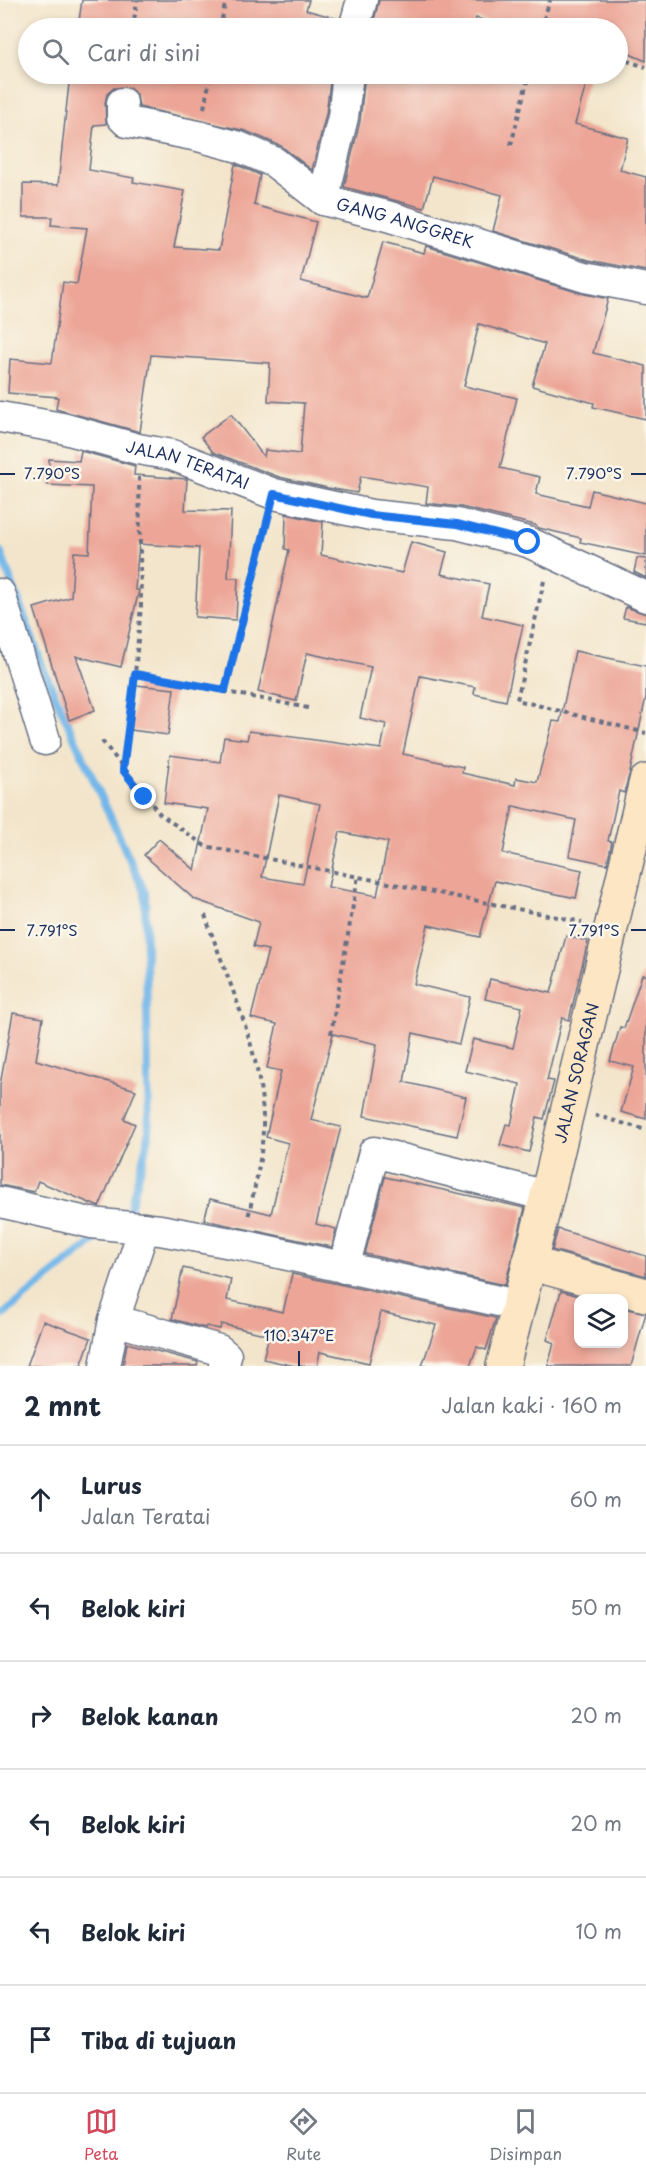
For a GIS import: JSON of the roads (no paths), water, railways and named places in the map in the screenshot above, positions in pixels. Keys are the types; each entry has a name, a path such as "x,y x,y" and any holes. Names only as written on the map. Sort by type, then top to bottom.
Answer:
{"street":[{"path":"357,18 362,0"},
{"path":"323,200 343,117 347,84"},
{"name":"GANG ANGGREK","path":"122,103 122,117 132,125 198,136 239,147 274,162 323,200 387,216 585,276 646,288"},
{"name":"JALAN TERATAI","path":"10,418 172,455 274,494 371,515 457,524 528,542 646,597"},
{"path":"2,618 45,740"},
{"name":"JALAN SORAGAN","path":"502,1366 547,1196 609,928 646,781"},
{"path":"344,1268 374,1152 547,1196"},
{"path":"0,1202 91,1223 242,1245 517,1305"},
{"path":"105,1366 137,1228"},
{"path":"529,1263 646,1295"},
{"path":"114,1320 219,1350 226,1356 224,1366"}],"waterway":[{"path":"0,551 44,671 145,893 149,1136 129,1212 121,1219"},
{"path":"0,1317 104,1233"}]}
